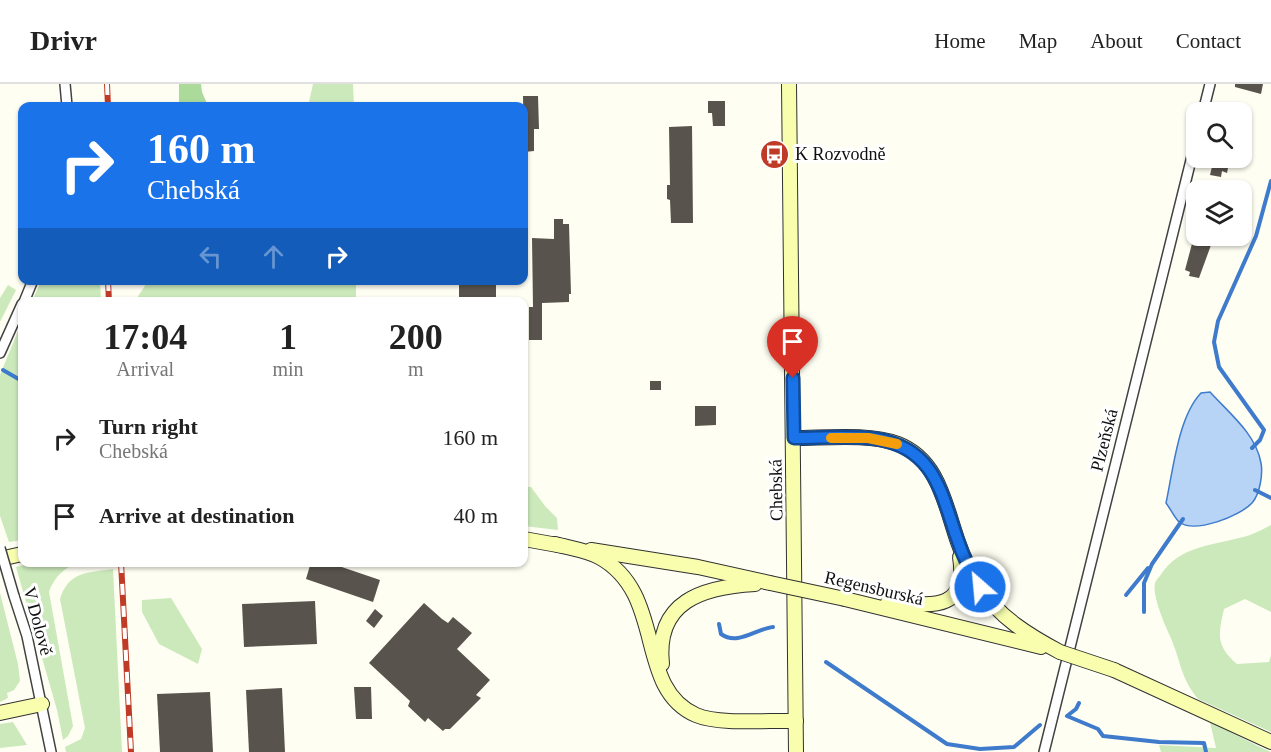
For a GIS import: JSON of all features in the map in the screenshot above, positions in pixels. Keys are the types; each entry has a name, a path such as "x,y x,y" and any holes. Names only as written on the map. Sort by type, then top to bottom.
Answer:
{"main road":[{"name":"Chebská","path":"789,84 796,752"},
{"path":"794,438 876,439 895,444 909,450 924,462 944,499 958,543 962,566 961,582 957,593 950,600 930,605 865,601"},
{"path":"528,540 698,567 740,580"},
{"path":"958,543 990,602 1038,643 1128,676 1271,742"},
{"path":"555,544 598,557 614,567 630,585 644,613 657,667 669,692 677,701 695,714 713,720 796,721"},
{"path":"0,558 18,555"},
{"path":"669,692 664,679 661,656 663,635 670,617 690,597 740,580"},
{"name":"Regensburská","path":"740,580 770,583 865,601 1038,643"},
{"path":"0,713 42,704"}],"street":[{"path":"65,84 67,102"},
{"path":"1206,102 1210,84"},
{"name":"Plzeňská","path":"1044,752 1189,168"},
{"path":"0,353 18,314"},
{"name":"V Dolově","path":"0,548 27,636 51,752"}],"green space":[{"path":"179,84 201,84 206,102 179,102"},
{"path":"313,84 353,84 354,102 309,102"},
{"path":"8,285 16,290 0,322 0,298"},
{"path":"39,285 100,285 101,297 34,297"},
{"path":"145,285 356,285 356,297 138,297"},
{"path":"18,331 18,541 9,542 0,516 0,375"},
{"path":"528,487 531,487 557,518 558,530 528,526"},
{"path":"1271,525 1271,612 1245,599 1224,609 1220,640 1225,651 1237,664 1269,662 1271,655 1271,732 1198,699 1184,676 1155,595 1155,583 1168,565 1189,552 1200,547 1250,535"},
{"path":"16,567 70,567 54,581 49,592 73,726 63,740 57,710"},
{"path":"113,569 122,752 66,752 65,747 81,739 85,728 60,599 68,583 74,578 87,573"},
{"path":"0,593 18,664 20,681 14,690 7,693 8,698 0,702"},
{"path":"171,598 202,649 198,664 159,644 142,612 142,600"},
{"path":"13,722 27,745 0,748 0,724"},
{"path":"1210,722 1271,752 1161,752 1159,745 1216,748"}],"water":[{"path":"1210,392 1248,433 1258,452 1262,473 1257,494 1246,508 1217,522 1206,525 1186,525 1175,518 1166,503 1178,445 1187,416 1201,393"}],"building":[{"path":"1235,84 1263,84 1261,94 1235,87"},
{"path":"523,96 538,96 539,129 534,129 534,151 528,152 528,102 523,102"},
{"path":"708,101 725,101 725,126 713,126 712,113 708,113"},
{"path":"692,126 693,223 671,223 670,200 667,199 667,185 670,185 669,127"},
{"path":"1212,168 1228,168 1227,173 1222,171 1221,177 1210,175"},
{"path":"554,219 563,219 563,224 569,224 571,294 569,294 569,302 542,303 542,340 529,340 529,307 533,307 532,238 554,239"},
{"path":"1191,246 1211,246 1199,278 1189,276 1190,272 1185,270"},
{"path":"459,285 496,285 496,297 459,297"},
{"path":"650,381 661,381 661,390 650,390"},
{"path":"695,406 716,406 716,425 695,426"},
{"path":"310,567 342,567 380,580 373,602 306,579"},
{"path":"315,601 317,644 244,647 242,604"},
{"path":"424,603 448,623 453,617 472,633 457,649 490,680 476,695 481,698 450,729 443,731 428,718 425,722 408,706 410,701 369,663"},
{"path":"375,609 383,616 374,628 366,621"},
{"path":"354,687 371,687 372,719 356,719"},
{"path":"282,688 285,752 249,752 246,690"},
{"path":"210,692 213,752 160,752 157,694"}],"waterway":[{"path":"1252,448 1260,440 1264,430 1219,367 1214,342 1218,321 1256,236 1271,181"},
{"path":"3,370 18,379"},
{"path":"1255,490 1271,498"},
{"path":"1144,612 1144,583 1152,564 1183,519"},
{"path":"1126,595 1148,568"},
{"path":"719,624 721,634 734,638 773,627"},
{"path":"826,662 947,744 980,749 1014,747 1040,725"},
{"path":"1079,703 1076,709 1067,716 1098,729 1103,736 1159,742 1204,743 1206,752"}],"railway":[{"path":"107,84 108,102"},
{"path":"108,285 109,297"},
{"path":"121,567 131,752"}],"slow traffic":[{"path":"831,438 868,438 897,444"}],"place":[{"name":"K Rozvodně","path":"774,154"}],"route":[{"path":"793,378 794,438 876,439 899,445 924,462 941,490 958,543 980,587"}]}
